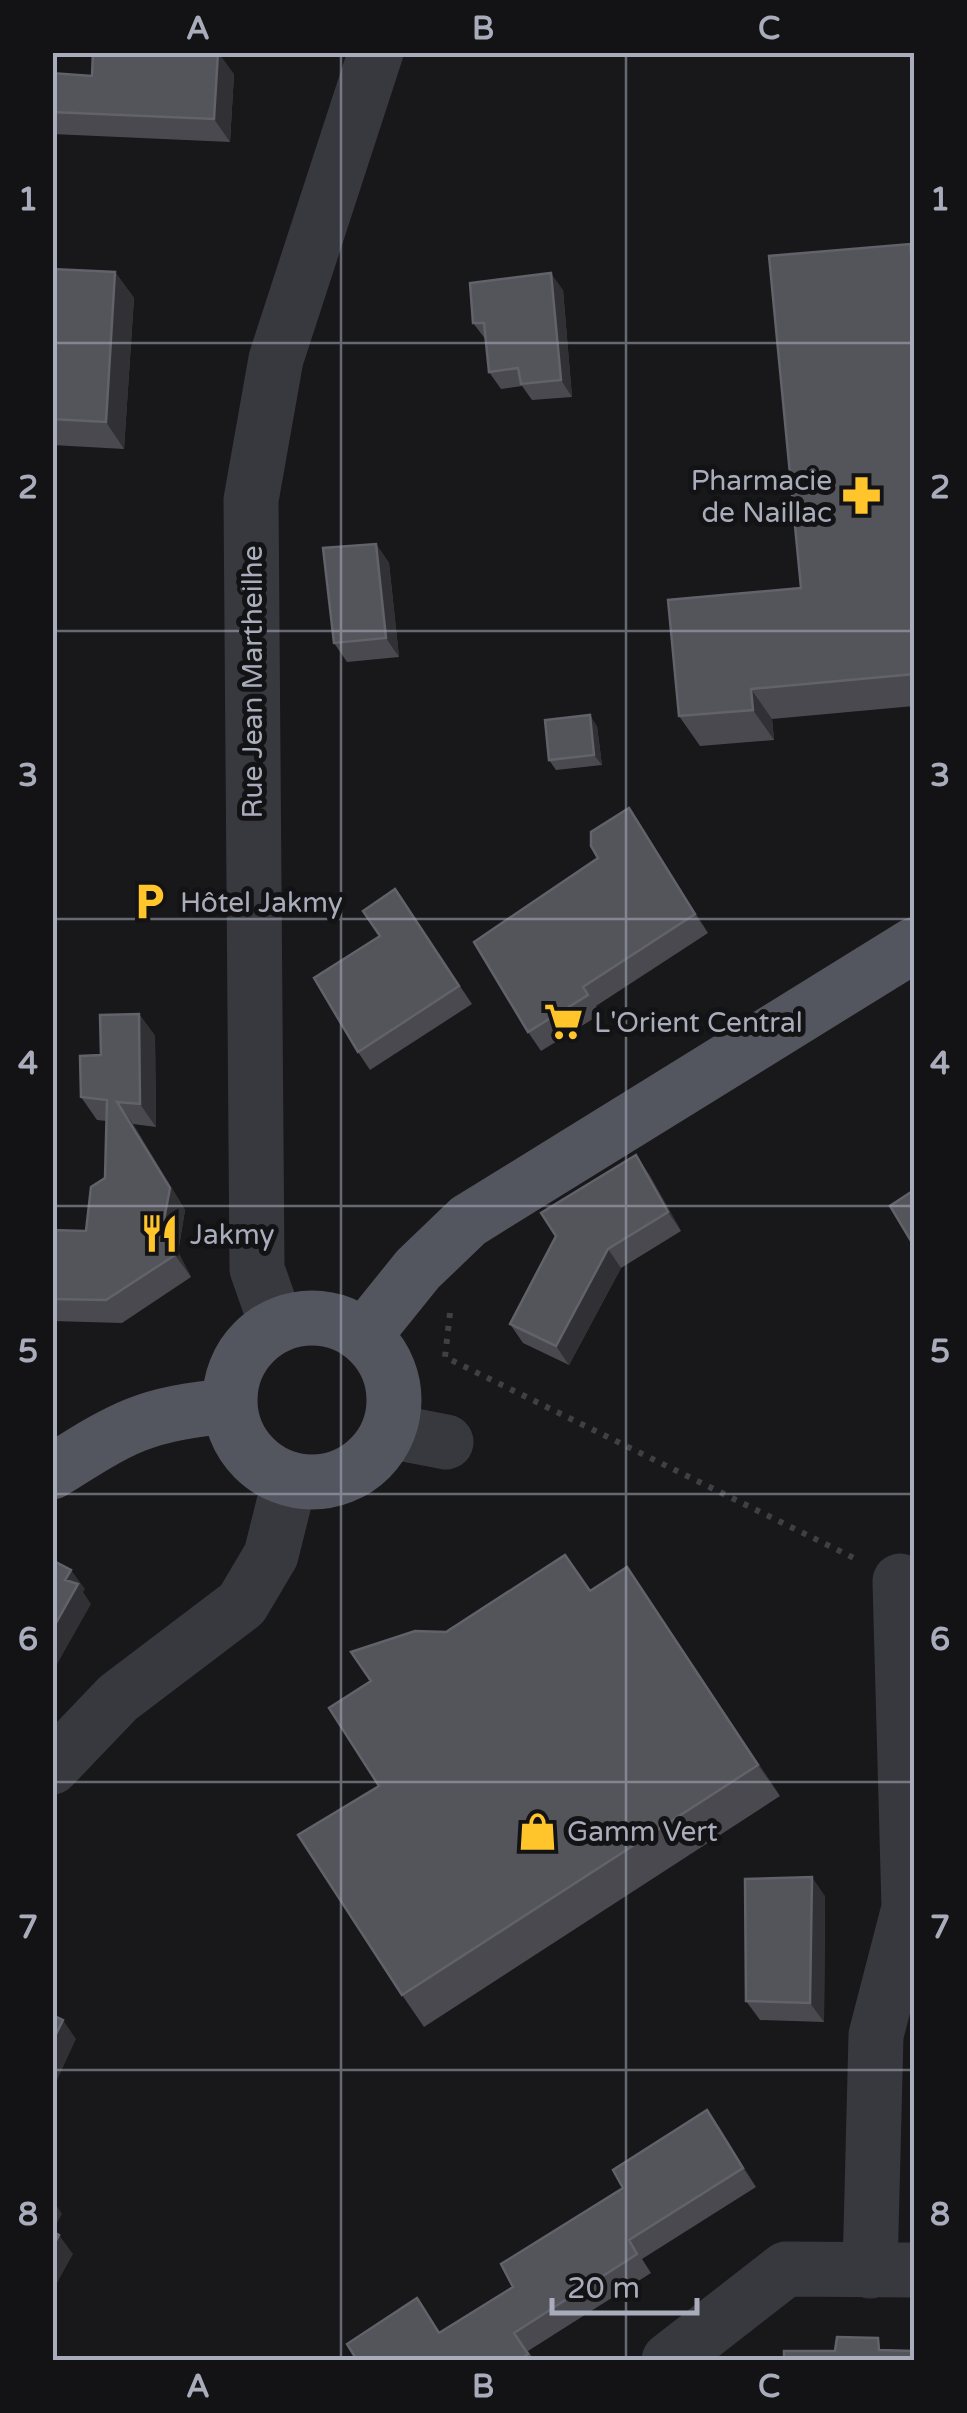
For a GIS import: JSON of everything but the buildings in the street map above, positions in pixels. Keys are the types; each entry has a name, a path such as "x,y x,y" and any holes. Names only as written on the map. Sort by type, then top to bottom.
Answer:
{"main road":[{"path":"364,1336 418,1269 468,1221 914,944"},
{"path":"322,1319 364,1336 381,1356 392,1380 394,1405 388,1431 376,1451 348,1473 314,1482 290,1479 267,1469 249,1452 236,1430 230,1406 232,1382 241,1359 276,1326 322,1319"},
{"path":"52,1472 126,1426 174,1411 230,1406"}],"street":[{"name":"Rue Jean Martheilhe","path":"276,1326 257,1269 251,500 276,359 376,52"},
{"path":"388,1431 446,1442"},
{"path":"52,1768 118,1698 242,1604 271,1554 290,1479"},
{"path":"670,2360 786,2269 892,2270 876,2034 909,1908 900,1581"}],"path":[{"path":"418,1269 451,1305 445,1357 900,1581"}],"place":[{"name":"Pharmacie de Naillac","path":"862,496"},
{"name":"Hôtel Jakmy","path":"150,902"},
{"name":"L'Orient Central","path":"564,1022"},
{"name":"Jakmy","path":"160,1234"},
{"name":"Gamm Vert","path":"537,1831"}]}
